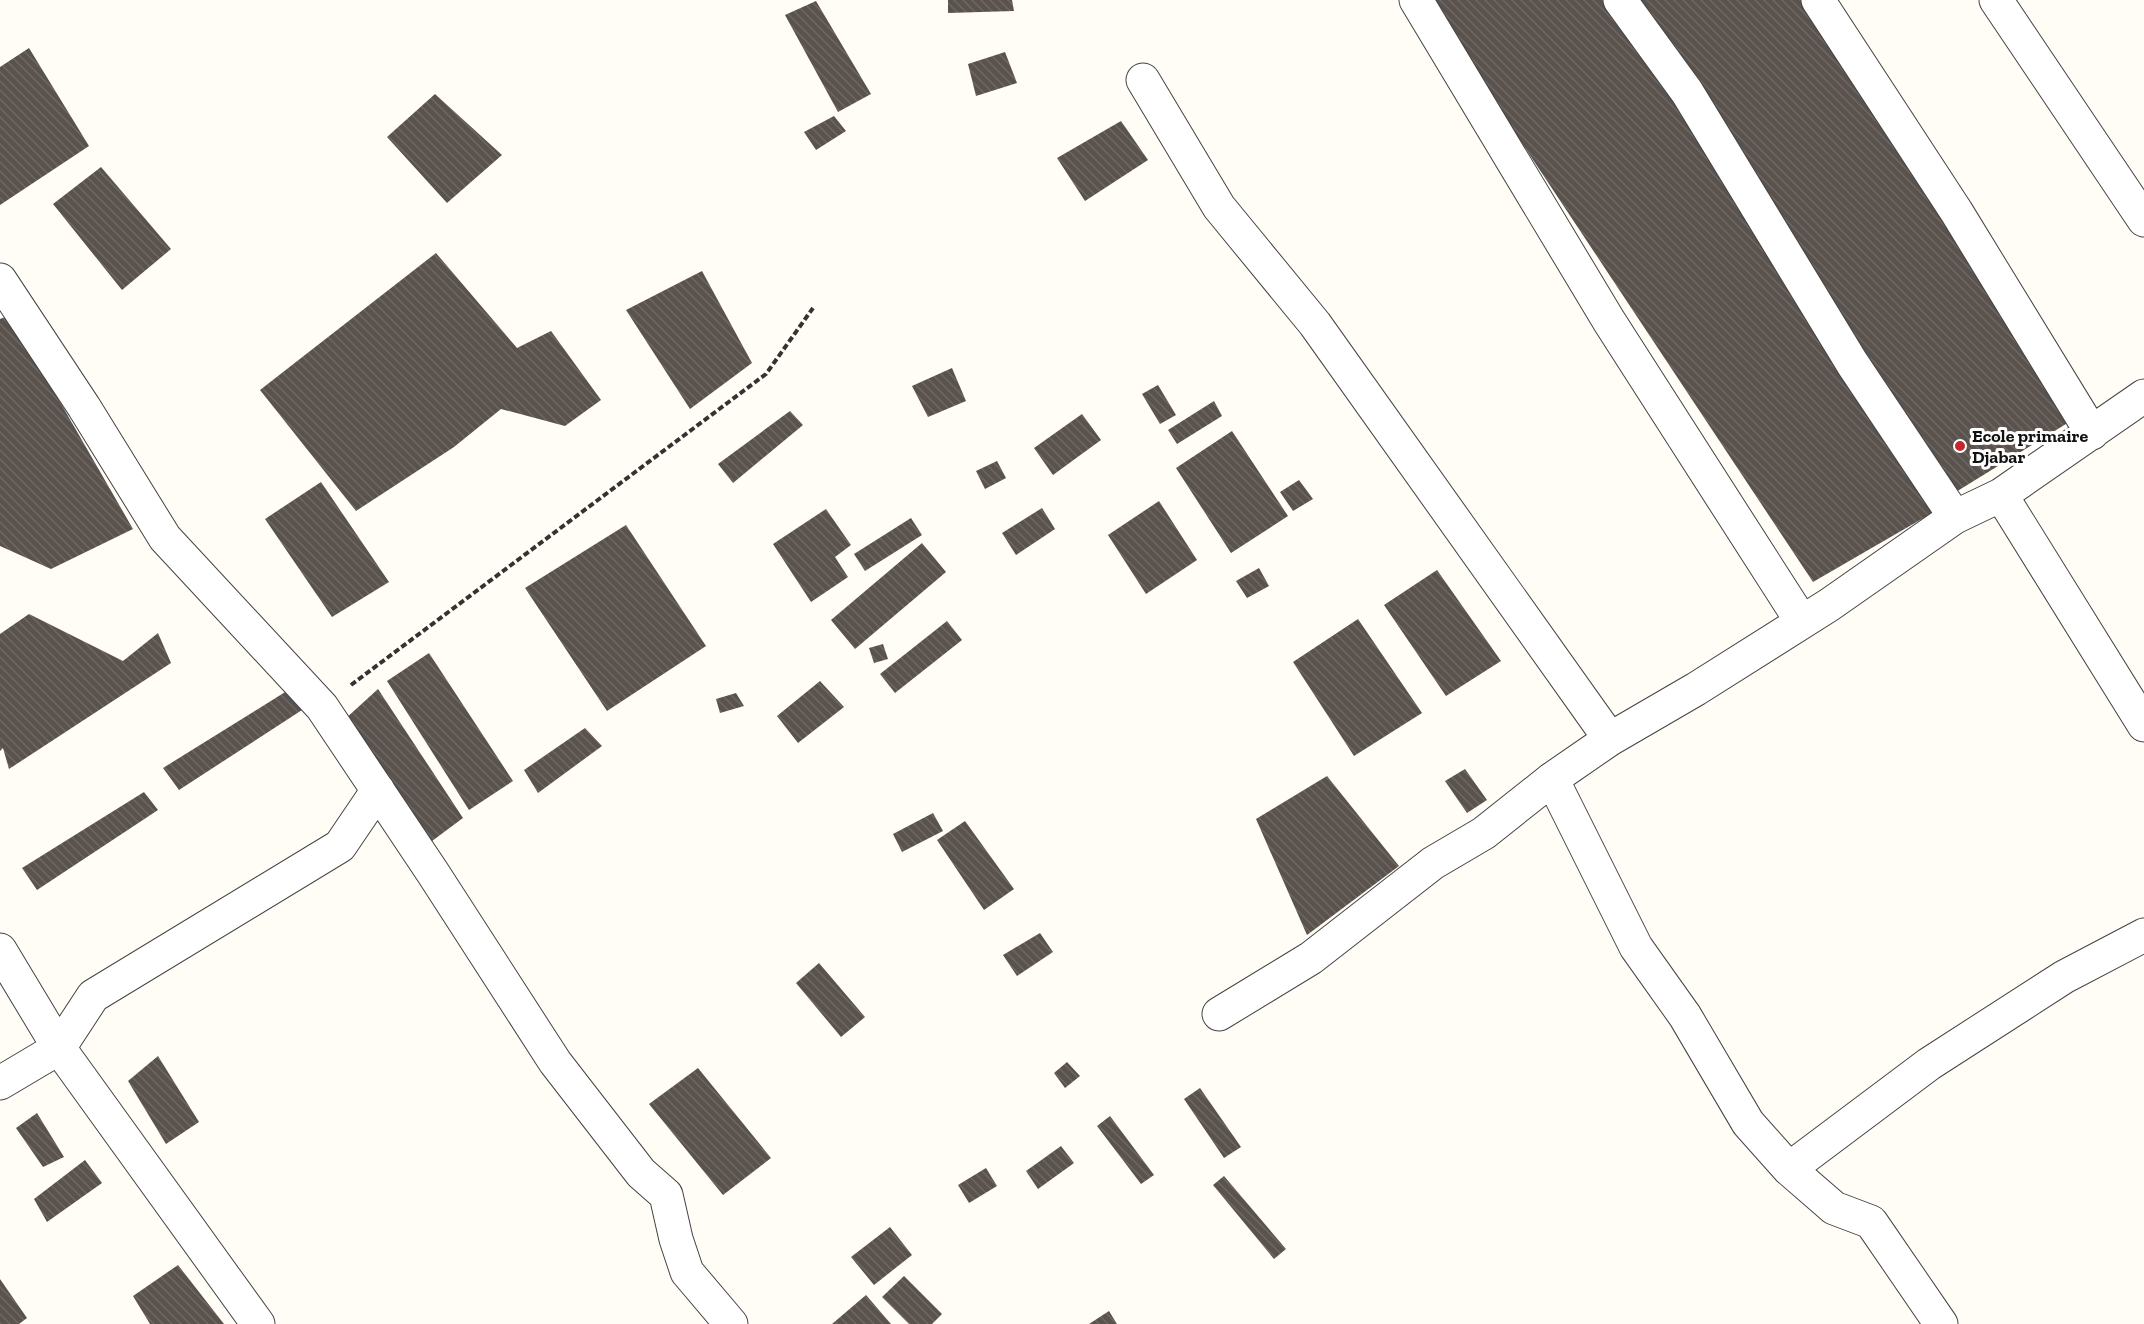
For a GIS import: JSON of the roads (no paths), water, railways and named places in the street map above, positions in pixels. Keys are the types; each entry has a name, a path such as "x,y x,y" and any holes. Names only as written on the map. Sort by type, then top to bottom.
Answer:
{"street":[{"path":"1416,0 1609,321 1802,622"},
{"path":"1620,0 1687,92 1852,363 1955,517"},
{"path":"1818,0 1956,211 2092,433"},
{"path":"1996,0 2144,220"},
{"path":"1143,80 1219,207 1315,324 1610,739"},
{"path":"0,280 84,407 165,538 322,707 555,1062 641,1173 666,1195 676,1239 687,1272 731,1324"},
{"path":"1219,1014 1311,958 1433,863 1484,833 1552,779 1610,739 1696,689 1829,605 1955,517 2001,495 2144,396"},
{"path":"2001,495 2144,725"},
{"path":"1552,779 1636,947 1685,1016 1748,1123 1789,1169 1834,1208 1871,1222 1941,1324"},
{"path":"0,1083 59,1048 93,996 340,846 378,790"},
{"path":"1789,1169 1929,1064 2064,977 2144,935"},
{"path":"0,950 59,1048 258,1324"}],"place":[{"name":"Ecole primaire Djabar","path":"1960,446"}]}
